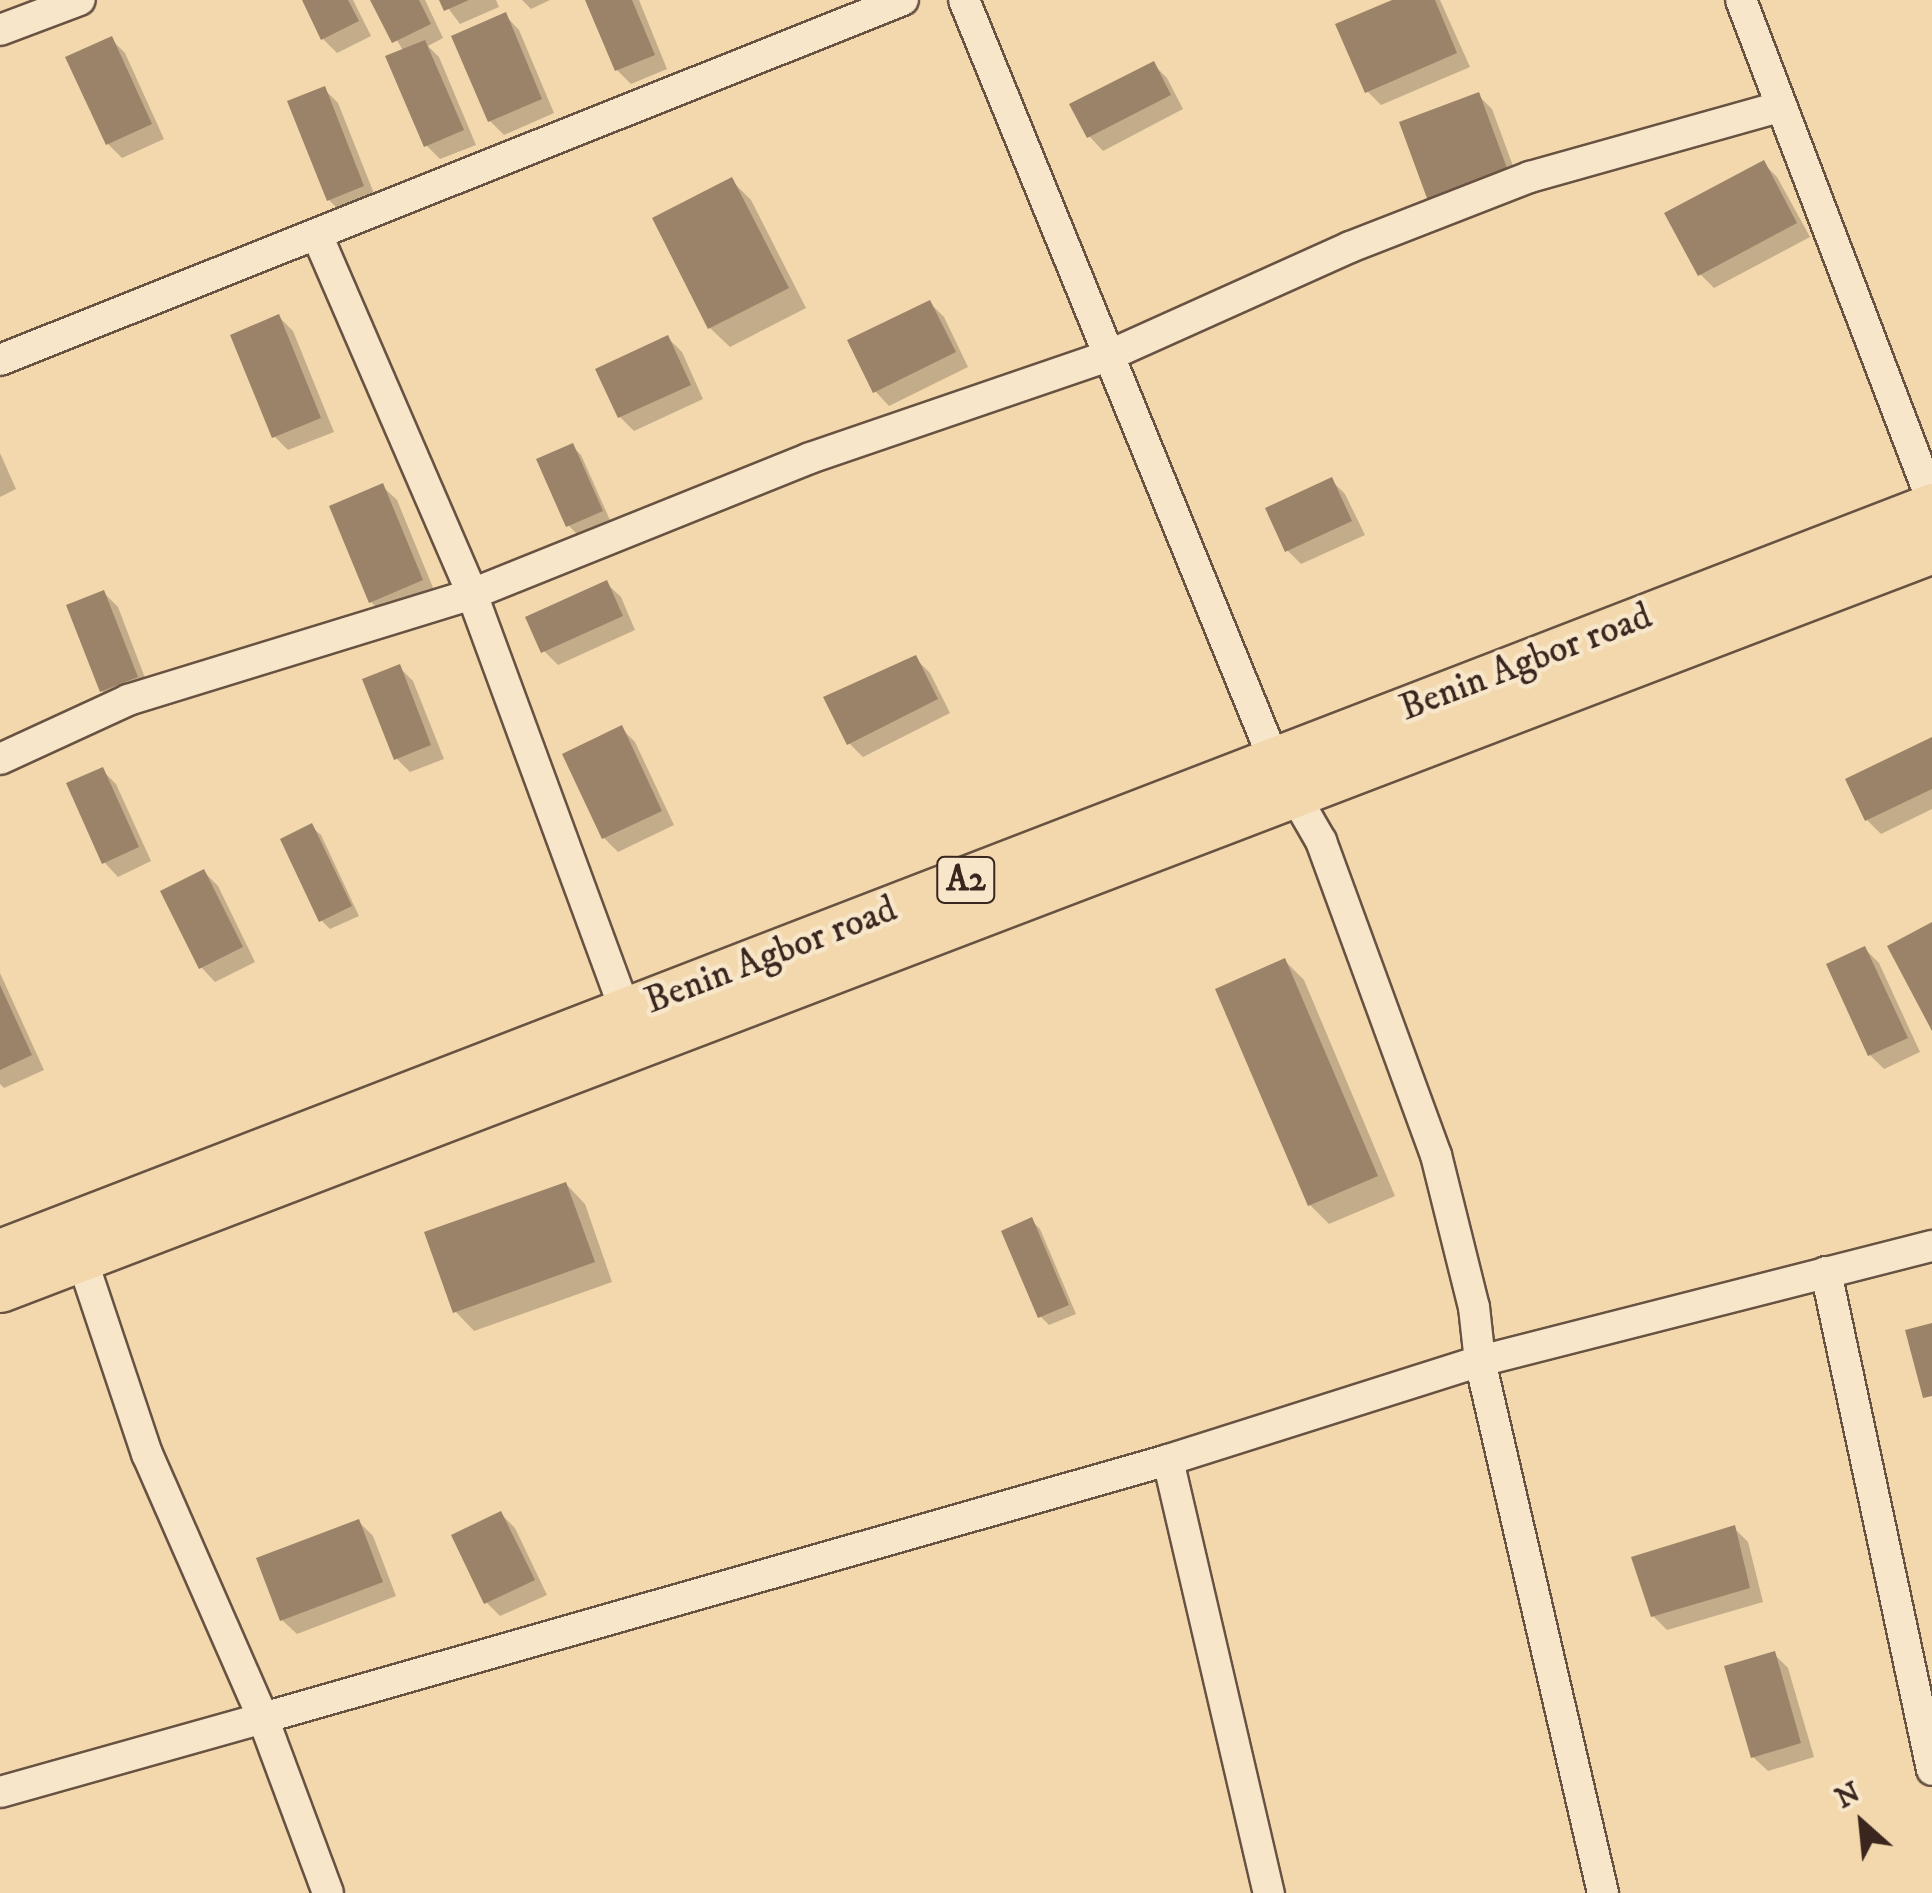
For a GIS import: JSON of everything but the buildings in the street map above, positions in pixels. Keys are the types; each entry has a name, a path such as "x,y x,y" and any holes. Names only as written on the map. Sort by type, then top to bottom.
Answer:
{"highway":[{"name":"Benin Agbor road","path":"0,1252 76,1242 619,1050 1284,778 1932,503"},
{"name":"Benin Agbor road","path":"0,1289 76,1242 626,1012 1932,550"}],"street":[{"path":"0,30 80,0"},
{"path":"0,360 903,0"},
{"path":"964,0 1284,778 1321,840 1436,1155 1474,1307 1480,1361 1603,1893"},
{"path":"1742,0 1779,108 1932,503"},
{"path":"0,759 128,700 472,594 810,458 1110,355 1350,247 1530,177 1779,108"},
{"path":"317,235 472,594 626,1012"},
{"path":"76,1242 146,1454 262,1718 328,1893"},
{"path":"0,1792 1168,1460 1480,1361 1932,1246"},
{"path":"1826,1272 1932,1770"},
{"path":"1168,1460 1270,1893"}]}
